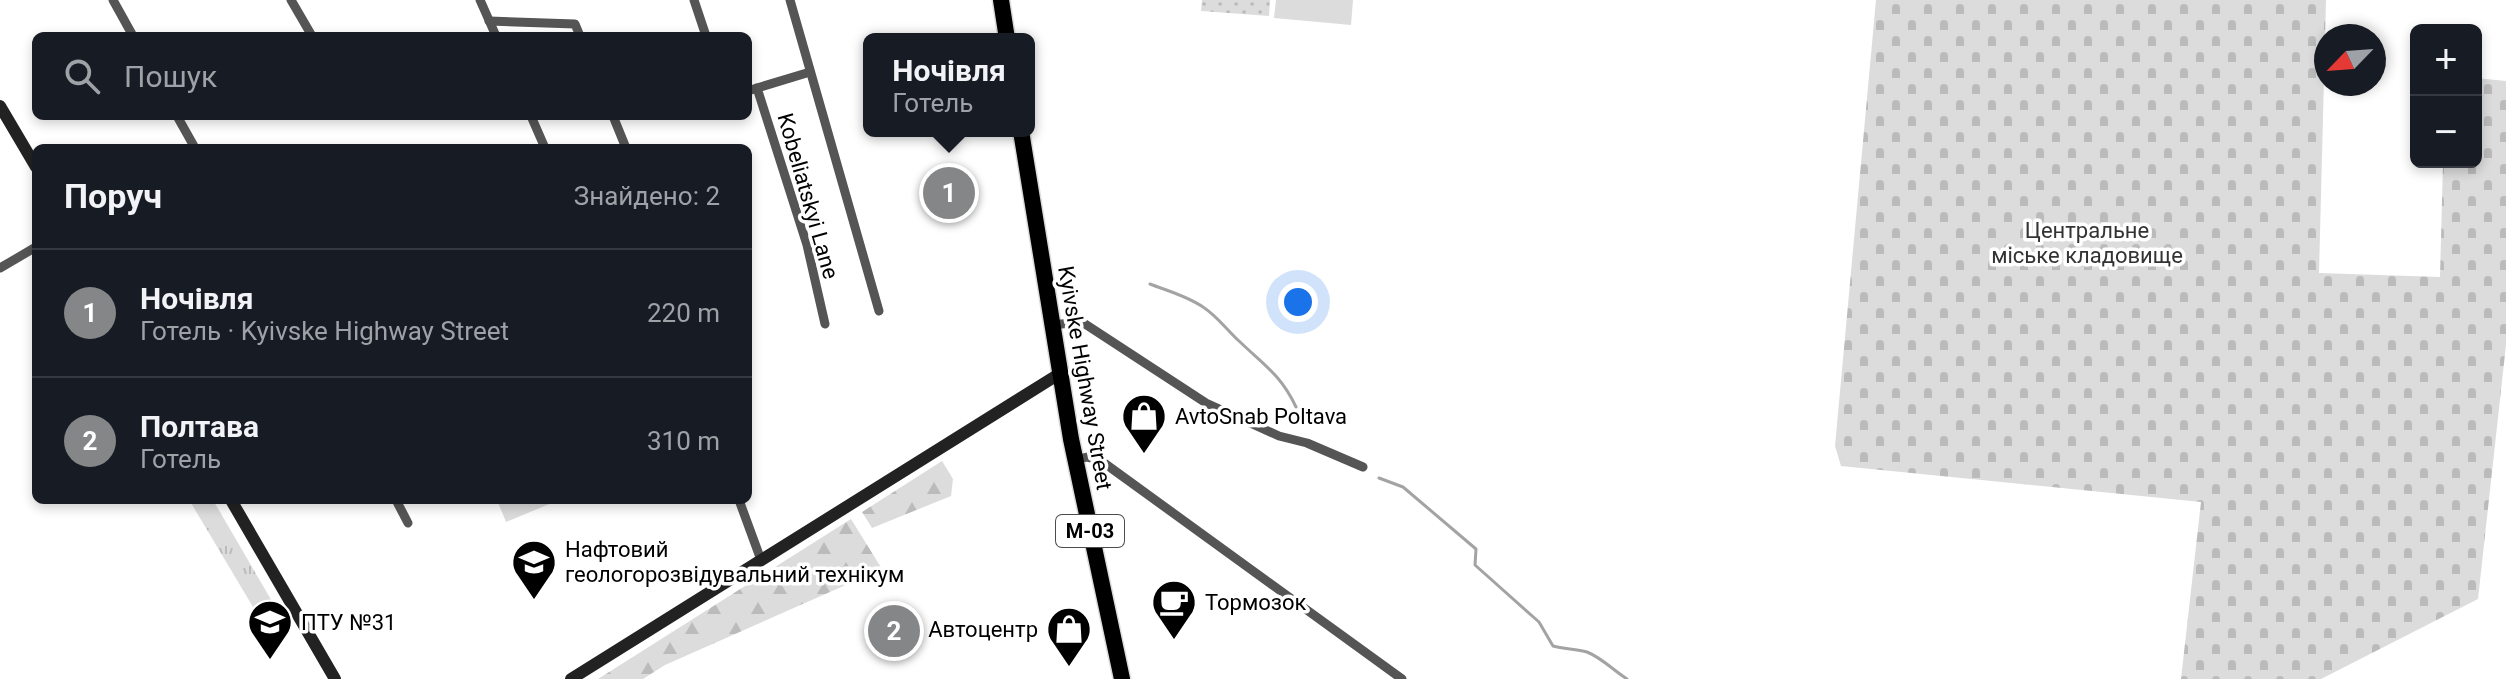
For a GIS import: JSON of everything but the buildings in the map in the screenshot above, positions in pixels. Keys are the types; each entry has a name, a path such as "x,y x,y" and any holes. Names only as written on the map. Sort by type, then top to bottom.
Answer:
{"highway":[{"path":"1001,0 1006,33"},
{"name":"Kyivske Highway Street","path":"1022,137 1059,374 1122,679"}],"street":[{"path":"113,0 131,32"},
{"path":"291,0 310,32"},
{"path":"480,0 494,32"},
{"path":"694,0 705,32"},
{"path":"790,0 879,311"},
{"path":"489,21 575,24 578,32"},
{"path":"753,89 810,72"},
{"name":"Kobeliatskyi Lane","path":"753,89 807,245 825,324"},
{"path":"0,106 32,160"},
{"path":"179,120 193,144"},
{"path":"533,120 543,144"},
{"path":"615,120 624,144"},
{"path":"0,268 32,249"},
{"path":"1051,325 1082,322 1206,403 1279,436 1307,443 1363,467"},
{"path":"571,679 1059,374"},
{"path":"1075,460 1087,457 1100,460 1402,679"},
{"path":"233,504 335,679"},
{"path":"398,504 408,523"},
{"path":"740,504 761,560"}],"green space":[{"path":"1202,0 1270,0 1269,16 1201,11"},
{"path":"1276,0 1353,0 1351,25 1274,18"},
{"name":"Центральне міське кладовище","path":"1876,0 2326,0 2325,24 2314,24 2314,96 2324,96 2319,273 2440,277 2443,168 2482,168 2482,79 2506,81 2506,345 2478,599 2321,679 2181,679 2201,502 1841,466 1835,446"},
{"path":"942,461 953,479 951,496 872,528 862,512"},
{"path":"192,504 215,504 273,603 256,612"},
{"path":"499,504 549,504 506,522"},
{"path":"851,519 882,569 665,665 643,679 598,679"}],"waterway":[{"path":"1150,284 1190,300 1213,315 1278,378 1296,407"},
{"path":"1379,478 1403,487 1476,549 1475,565 1539,622 1553,646 1587,652 1627,679"}],"place":[{"name":"Ночівля","path":"949,193"},
{"name":"AvtoSnab Poltava","path":"1144,455"},
{"name":"Нафтовий геологорозвідувальний технікум","path":"534,601"},
{"name":"Полтава","path":"894,631"},
{"name":"Тормозок","path":"1174,641"},
{"name":"ПТУ №31","path":"270,661"},
{"name":"Автоцентр","path":"1069,668"}]}
